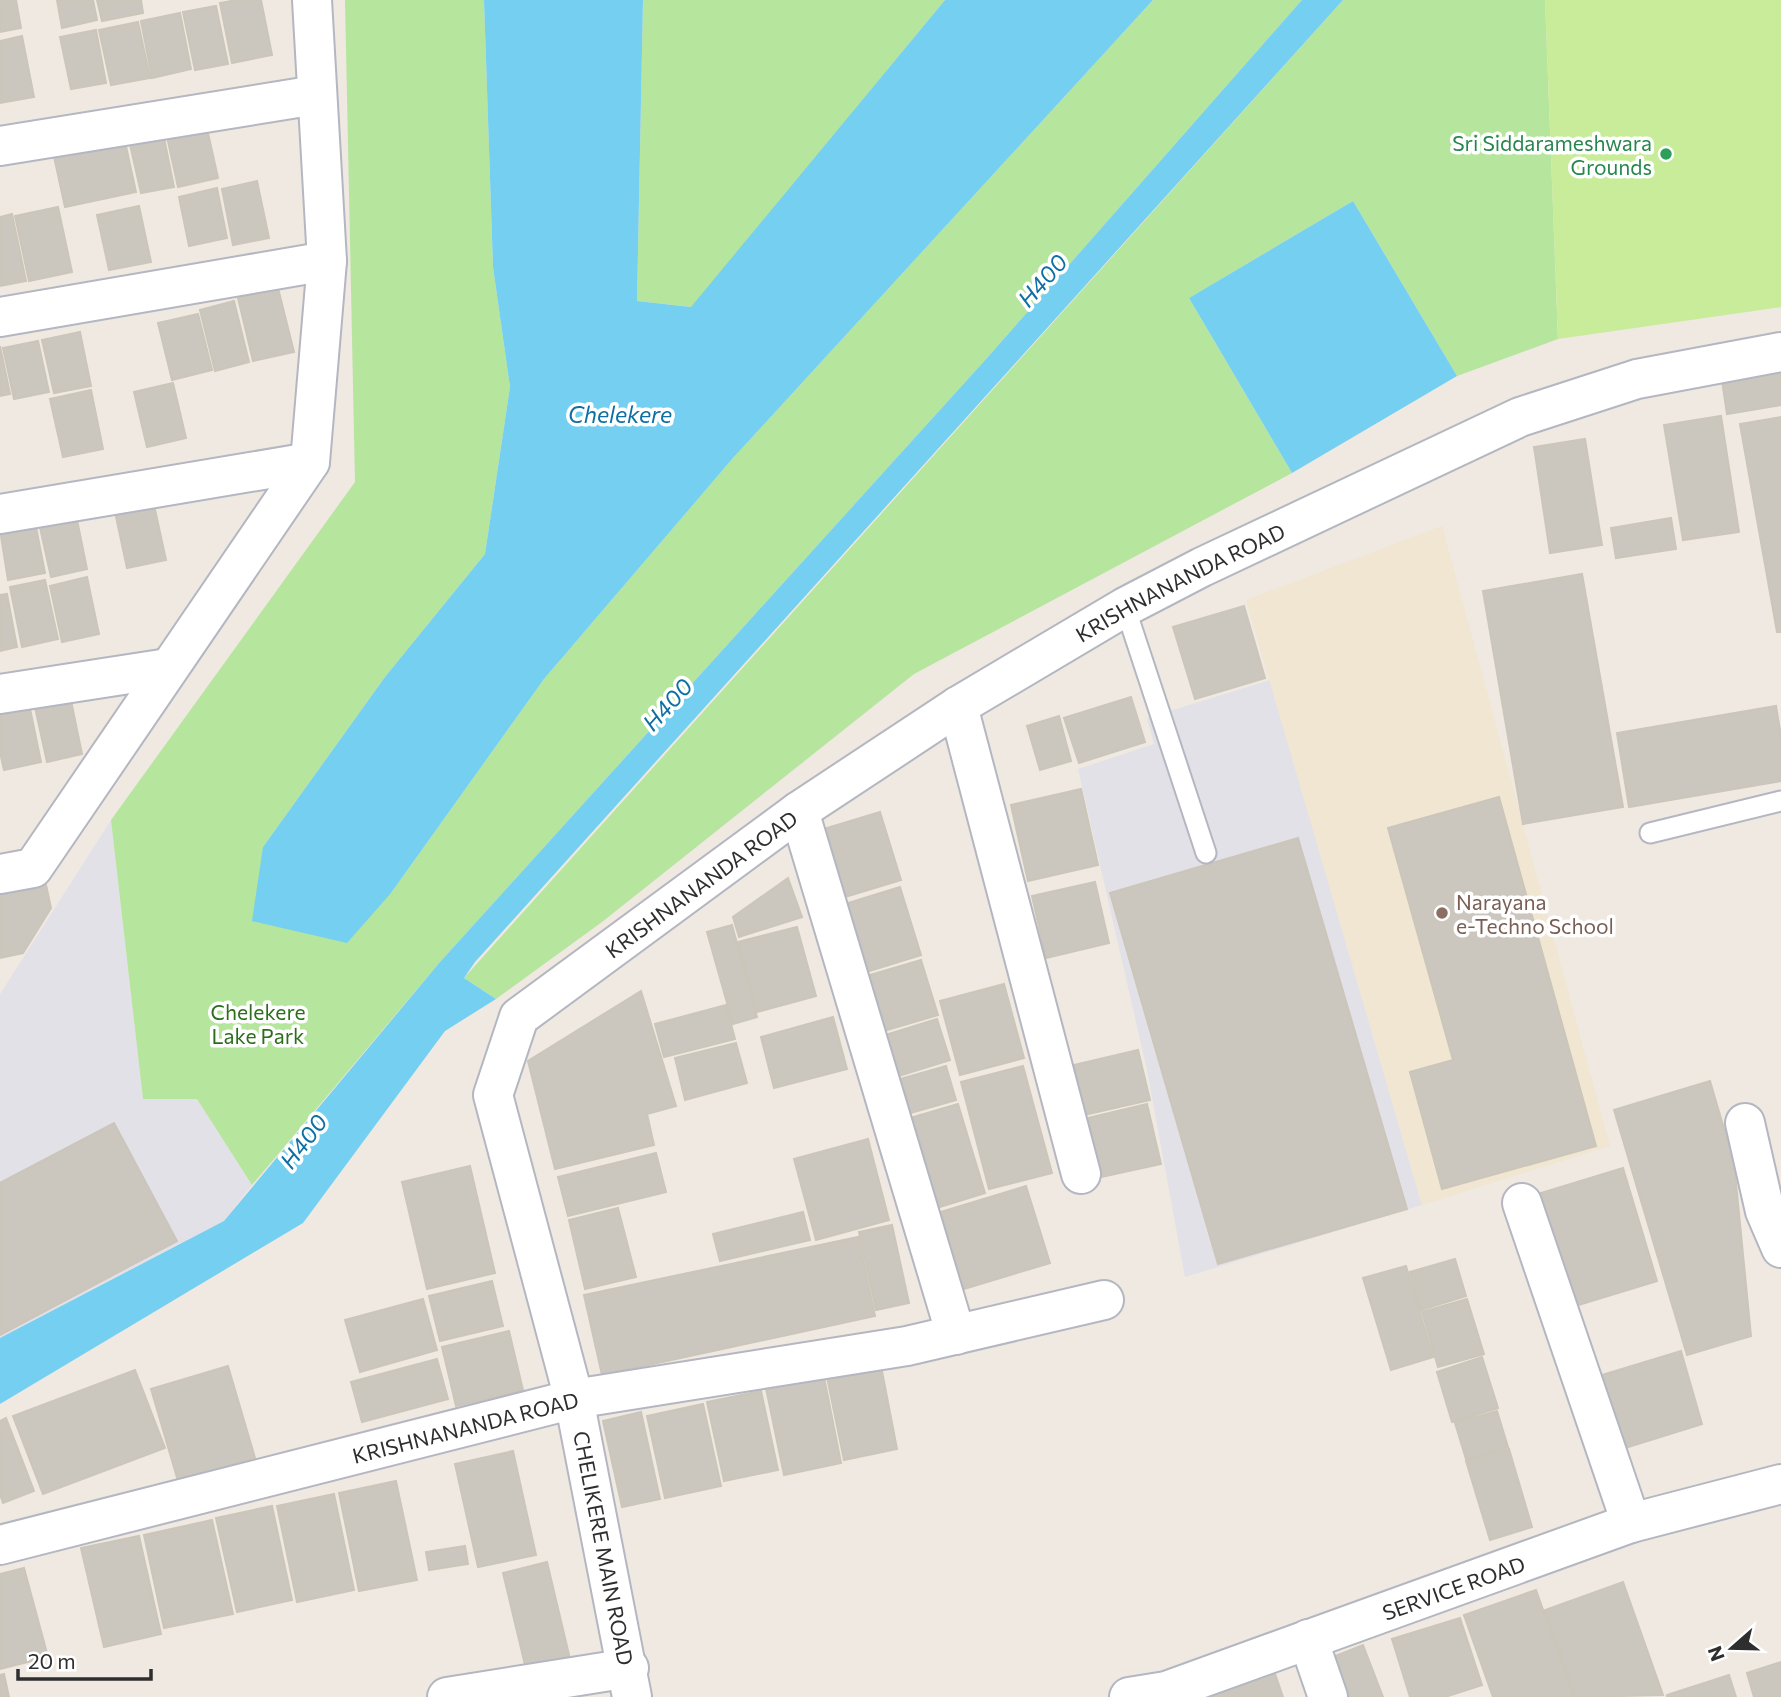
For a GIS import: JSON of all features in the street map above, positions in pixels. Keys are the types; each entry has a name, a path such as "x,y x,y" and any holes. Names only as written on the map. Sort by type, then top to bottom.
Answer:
{"street":[{"path":"0,874 33,868 310,462 327,261 312,0"},
{"path":"0,146 316,95"},
{"path":"0,317 327,261"},
{"name":"KRISHNANANDA ROAD","path":"0,1545 574,1399 493,1095 519,1017 799,811 958,706 1125,607 1214,561 1520,417 1637,379 1781,352"},
{"path":"0,514 310,462"},
{"path":"0,694 168,668"},
{"path":"958,706 1081,1174"},
{"path":"799,811 956,1335"},
{"path":"1745,1123 1765,1210 1781,1248"},
{"path":"1522,1203 1632,1523"},
{"path":"574,1399 907,1346 1104,1300"},
{"name":"CHELIKERE MAIN ROAD","path":"574,1399 630,1683"},
{"name":"SERVICE ROAD","path":"1129,1697 1166,1691 1632,1523 1781,1484"},
{"path":"1308,1639 1328,1697"},
{"path":"447,1697 630,1683"}],"lane":[{"path":"1125,607 1206,853"},
{"path":"1650,833 1781,801"}],"shaded area":[{"name":"Narayana e-Techno School","path":"1442,526 1610,1146 1422,1205 1246,600"},
{"path":"1270,680 1422,1205 1185,1277 1147,1070 1078,769 1154,744 1147,718"},
{"path":"111,820 143,1099 197,1099 252,1185 224,1221 0,1338 0,994"}],"green space":[{"name":"Chelekere Lake Park","path":"345,0 484,0 493,267 510,387 485,554 385,677 263,847 391,893 544,679 733,458 1153,0 1302,0 987,358 440,962 252,1185 197,1099 143,1099 111,820 355,482"},
{"path":"643,0 945,0 692,307 637,301"},
{"path":"1343,0 1545,0 1558,339 1457,376 1353,201 1189,298 1292,473 914,674 602,922 496,999 464,978"},
{"name":"Sri Siddarameshwara Grounds","path":"1545,0 1781,0 1781,307 1558,339"}],"water":[{"name":"Chelekere","path":"484,0 643,0 637,301 691,307 945,0 1153,0 733,458 544,679 391,893 347,943 252,921 263,847 385,677 485,554 510,387 493,267"},
{"name":"H400","path":"1302,0 1343,0 475,962 464,978 496,999 445,1031 303,1223 0,1404 0,1338 224,1221 440,962 987,358"},
{"path":"1353,201 1457,376 1292,473 1189,298"}],"building":[{"path":"0,0 16,0 21,28 0,32"},
{"path":"57,0 93,0 97,20 62,28"},
{"path":"97,0 141,0 143,13 102,21"},
{"path":"261,0 272,55 232,63 220,3"},
{"path":"216,6 228,64 195,70 183,12"},
{"path":"180,13 191,69 152,78 141,21"},
{"path":"138,22 150,78 111,85 99,30"},
{"path":"96,30 106,83 71,89 60,37"},
{"path":"22,36 34,97 0,103 0,41"},
{"path":"206,124 218,178 178,187 166,132"},
{"path":"163,133 174,187 141,193 129,140"},
{"path":"124,137 136,192 65,207 53,152"},
{"path":"257,181 269,238 233,245 222,189"},
{"path":"217,188 227,238 189,246 179,197"},
{"path":"139,206 151,262 109,270 97,215"},
{"path":"58,207 72,272 29,281 15,216"},
{"path":"12,214 26,281 0,286 0,217"},
{"path":"278,288 294,352 253,361 238,298"},
{"path":"234,301 249,362 215,371 200,310"},
{"path":"198,314 212,370 172,380 158,323"},
{"path":"80,332 91,386 54,393 42,340"},
{"path":"38,341 49,392 14,399 3,348"},
{"path":"0,346 10,394 0,396"},
{"path":"1781,365 1781,405 1727,414 1721,374"},
{"path":"173,383 186,438 147,447 134,392"},
{"path":"91,390 103,449 63,457 50,399"},
{"path":"1721,416 1739,532 1683,540 1664,425"},
{"path":"1781,417 1781,632 1777,632 1740,424"},
{"path":"1585,439 1602,545 1550,553 1534,447"},
{"path":"154,505 166,560 127,568 115,512"},
{"path":"76,515 87,569 51,577 39,523"},
{"path":"1671,518 1676,549 1616,558 1611,528"},
{"path":"35,522 45,573 8,580 0,530"},
{"path":"1582,574 1623,807 1523,824 1483,591"},
{"path":"87,577 99,634 62,642 50,586"},
{"path":"45,580 58,639 22,647 10,587"},
{"path":"7,594 17,647 0,651 0,595"},
{"path":"1244,606 1265,678 1195,699 1173,627"},
{"path":"69,691 82,754 47,762 33,698"},
{"path":"1131,697 1145,742 1079,763 1064,718"},
{"path":"29,704 41,762 4,770 0,752 0,710"},
{"path":"1776,706 1781,736 1781,781 1629,807 1617,733"},
{"path":"1059,716 1071,761 1040,770 1027,726"},
{"path":"1081,789 1098,865 1028,881 1011,805"},
{"path":"1499,797 1596,1146 1442,1189 1410,1072 1453,1060 1388,828"},
{"path":"880,812 901,880 845,897 824,829"},
{"path":"1298,838 1407,1209 1218,1264 1110,893"},
{"path":"788,878 802,917 739,937 733,917"},
{"path":"1095,882 1109,943 1046,958 1032,896"},
{"path":"46,885 51,908 23,953 0,958 0,894"},
{"path":"900,887 921,955 863,973 842,905"},
{"path":"732,925 757,1017 733,1024 707,932"},
{"path":"797,927 816,996 757,1012 738,942"},
{"path":"921,960 938,1015 877,1033 860,978"},
{"path":"1004,984 1024,1058 960,1075 940,1001"},
{"path":"641,991 676,1106 647,1114 654,1145 555,1169 528,1061"},
{"path":"726,1005 735,1039 664,1057 655,1024"},
{"path":"833,1017 847,1069 774,1088 761,1037"},
{"path":"937,1019 950,1060 889,1079 876,1038"},
{"path":"736,1043 747,1083 685,1100 675,1058"},
{"path":"1138,1050 1150,1100 1084,1115 1074,1065"},
{"path":"946,1066 956,1100 900,1116 890,1082"},
{"path":"1023,1066 1052,1173 989,1189 961,1082"},
{"path":"1710,1081 1734,1163 1751,1336 1687,1355 1614,1110"},
{"path":"958,1104 985,1193 927,1211 900,1121"},
{"path":"1147,1104 1161,1164 1101,1177 1088,1118"},
{"path":"114,1123 177,1241 0,1335 0,1183"},
{"path":"868,1139 889,1220 816,1240 794,1159"},
{"path":"656,1153 666,1192 568,1216 558,1177"},
{"path":"470,1166 495,1273 427,1289 402,1182"},
{"path":"1623,1168 1657,1281 1572,1307 1538,1194"},
{"path":"1026,1186 1050,1263 954,1292 931,1215"},
{"path":"618,1208 636,1277 585,1289 569,1220"},
{"path":"803,1212 810,1240 720,1261 713,1234"},
{"path":"892,1225 909,1303 876,1310 859,1232"},
{"path":"858,1237 875,1316 602,1375 584,1295"},
{"path":"1455,1259 1466,1296 1421,1310 1410,1272"},
{"path":"1406,1266 1433,1357 1391,1370 1363,1278"},
{"path":"492,1281 503,1326 440,1341 429,1296"},
{"path":"423,1299 437,1350 360,1372 345,1320"},
{"path":"1467,1299 1484,1354 1438,1367 1422,1312"},
{"path":"509,1331 523,1390 456,1406 442,1347"},
{"path":"1681,1351 1702,1424 1622,1449 1599,1376"},
{"path":"1482,1357 1498,1408 1452,1422 1437,1372"},
{"path":"437,1359 448,1399 362,1422 351,1382"},
{"path":"228,1366 255,1458 178,1481 151,1389"},
{"path":"881,1366 897,1449 844,1460 827,1377"},
{"path":"135,1370 165,1448 43,1494 13,1416"},
{"path":"824,1377 841,1463 784,1475 766,1388"},
{"path":"761,1391 778,1470 724,1481 707,1402"},
{"path":"703,1404 721,1486 665,1498 647,1416"},
{"path":"1497,1411 1508,1447 1466,1459 1455,1423"},
{"path":"641,1412 660,1499 622,1507 603,1421"},
{"path":"6,1418 34,1491 3,1503 0,1494 0,1421"},
{"path":"1509,1449 1532,1527 1490,1540 1466,1461"},
{"path":"513,1451 536,1555 478,1567 455,1464"},
{"path":"396,1481 417,1580 359,1591 339,1493"},
{"path":"334,1494 354,1590 297,1602 277,1506"},
{"path":"272,1506 292,1600 237,1612 216,1518"},
{"path":"212,1520 233,1614 164,1628 144,1535"},
{"path":"139,1536 161,1634 104,1647 81,1548"},
{"path":"465,1546 468,1564 429,1570 426,1552"},
{"path":"547,1562 570,1659 526,1669 503,1573"},
{"path":"24,1568 48,1657 0,1669 0,1574"},
{"path":"1623,1582 1663,1695 1576,1697 1545,1610"},
{"path":"1536,1590 1574,1697 1493,1697 1464,1615"},
{"path":"1460,1618 1482,1685 1445,1697 1410,1697 1392,1639"},
{"path":"1363,1645 1383,1697 1333,1697 1320,1662"},
{"path":"1781,1662 1781,1697 1754,1697 1747,1673"},
{"path":"1272,1665 1283,1697 1190,1697"},
{"path":"4,1674 9,1697 0,1697 0,1675"},
{"path":"1729,1675 1736,1697 1667,1697 1667,1695"}],"place":[{"name":"Sri Siddarameshwara Grounds","path":"1666,154"},
{"name":"Narayana e-Techno School","path":"1442,913"}]}
